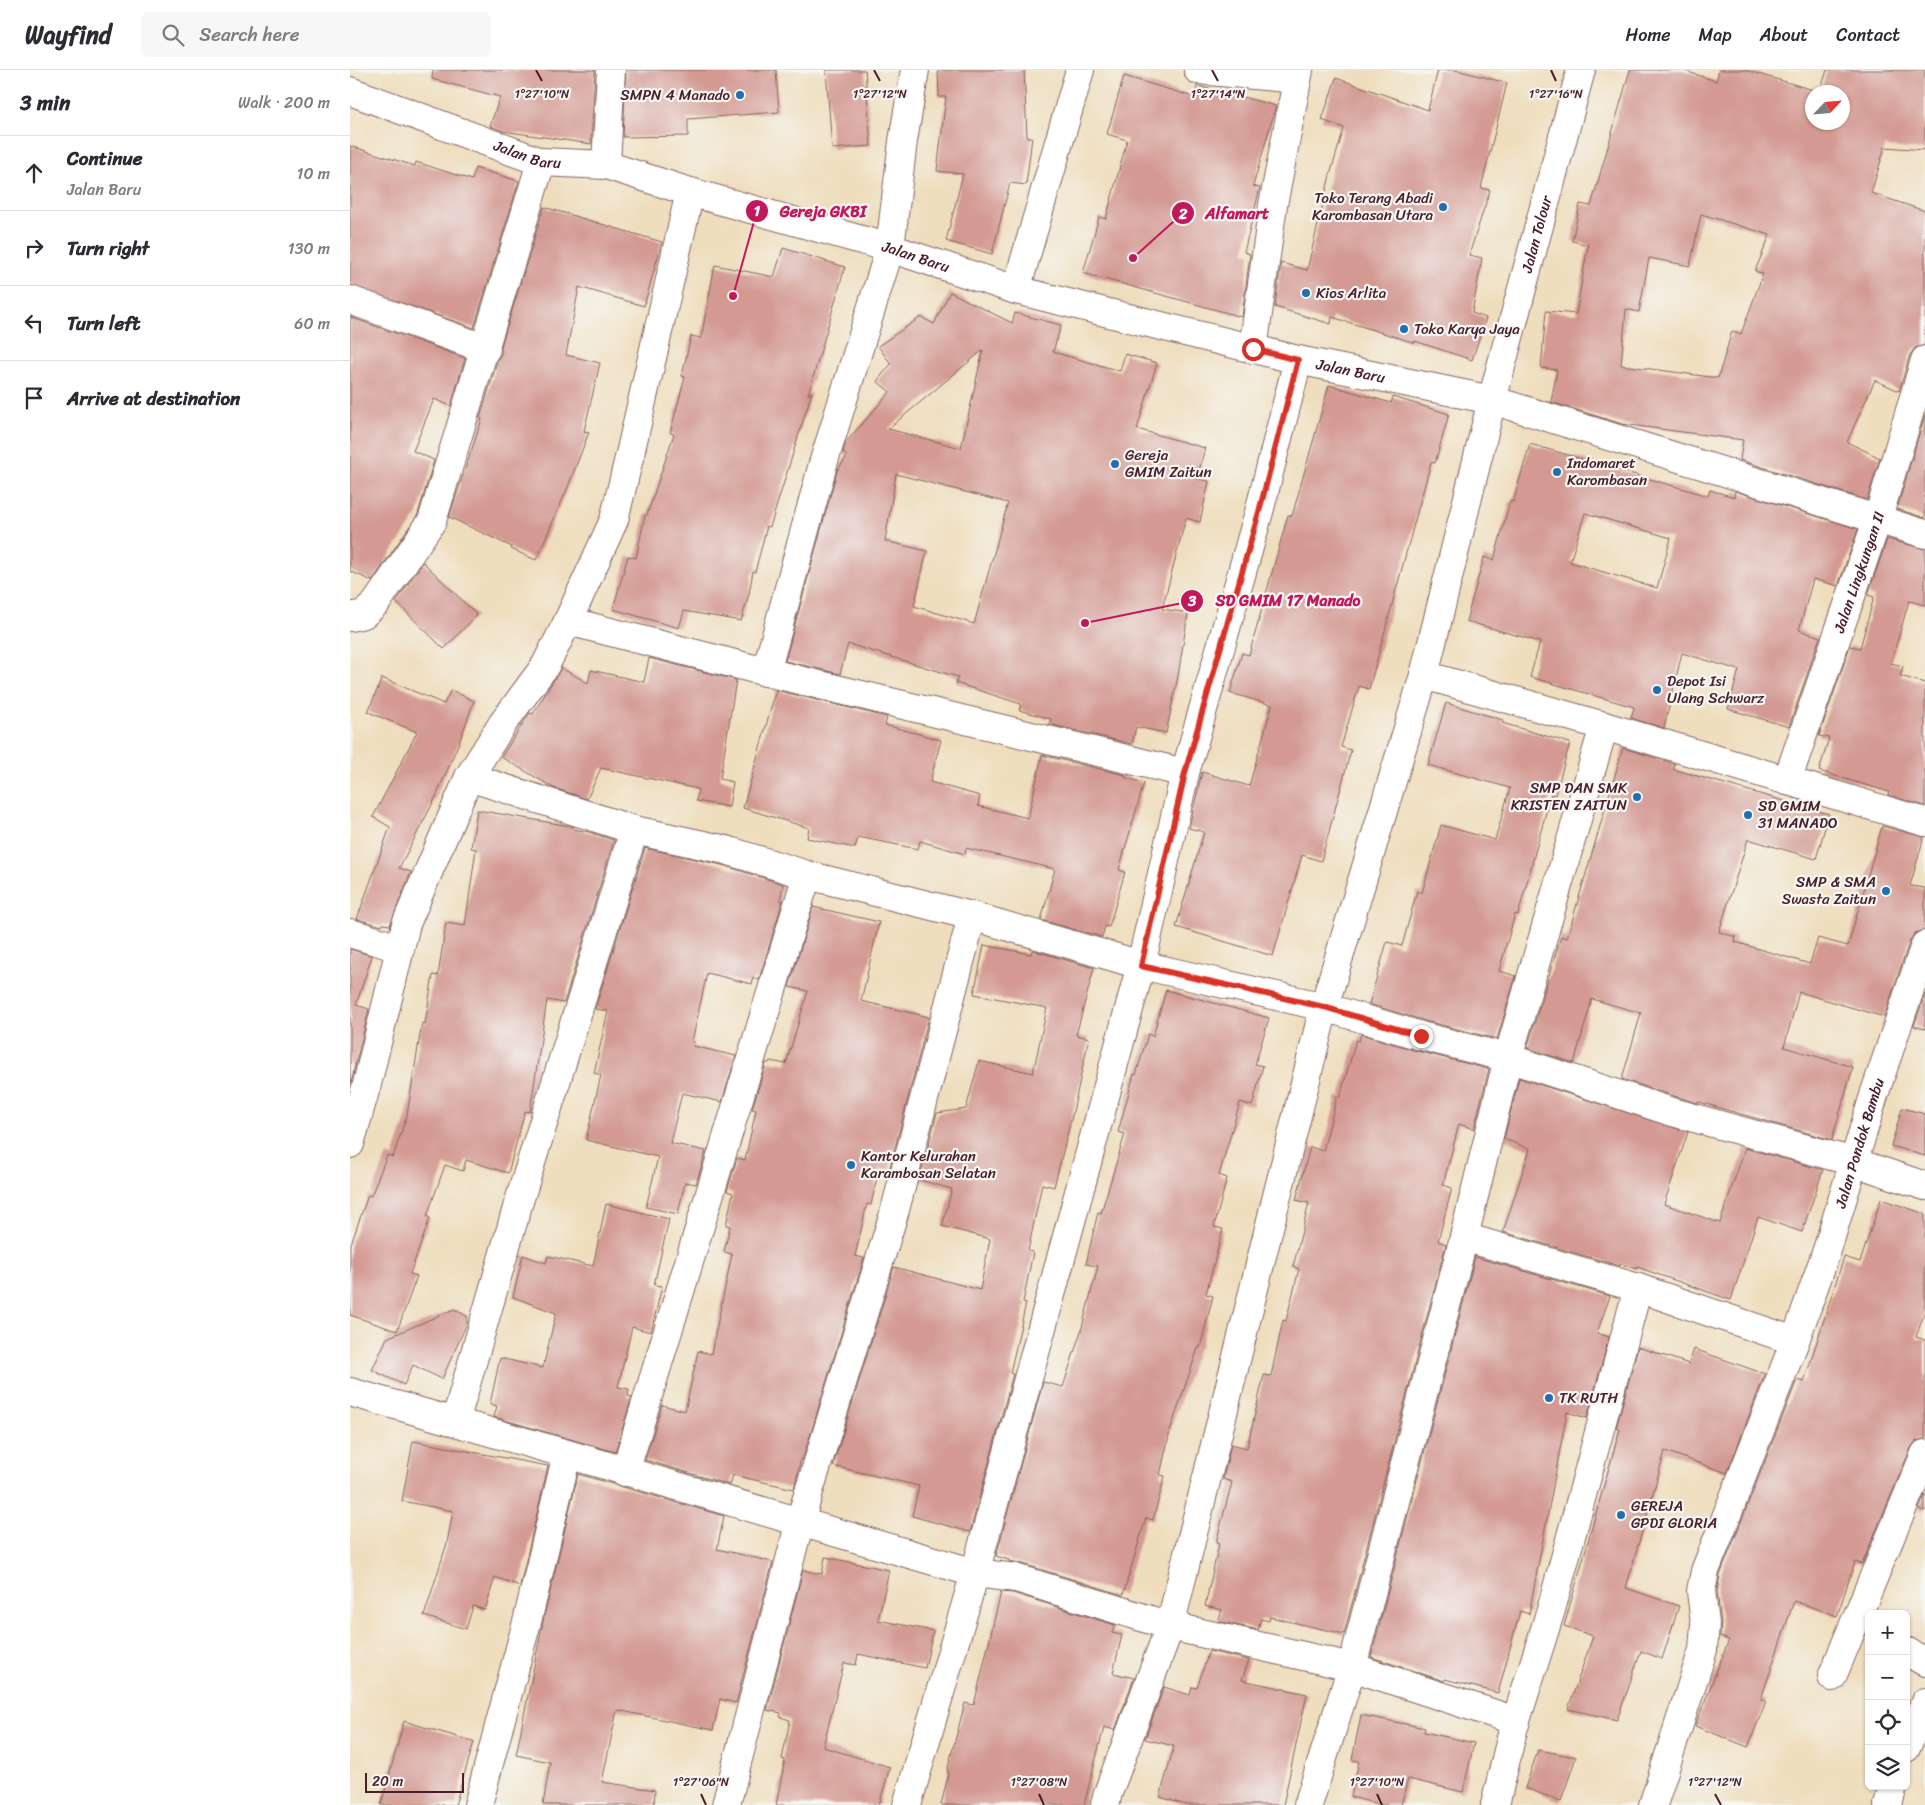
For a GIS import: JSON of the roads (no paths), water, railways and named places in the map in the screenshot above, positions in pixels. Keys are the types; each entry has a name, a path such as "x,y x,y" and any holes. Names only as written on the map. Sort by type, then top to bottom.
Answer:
{"street":[{"path":"606,164 611,70"},
{"path":"766,672 823,464 890,248 903,141 915,70"},
{"path":"1016,290 1080,70"},
{"path":"1198,70 1298,75 1273,205 1253,349"},
{"name":"Jalan Tolour","path":"1105,1805 1170,1626 1324,1007 1424,675 1492,400 1581,70"},
{"name":"Jalan Baru","path":"350,91 541,162 606,164 690,192 890,248 1016,290 1298,360 1492,400 1925,534"},
{"path":"350,617 364,614 376,603 432,521 486,349 541,162"},
{"path":"350,1144 367,1084 406,924 469,777 503,723 545,666 568,621 614,520 690,192"},
{"path":"350,300 486,349"},
{"path":"907,1805 975,1572 1141,966 1185,773 1257,521 1298,360"},
{"name":"Jalan Lingkungan II","path":"1787,781 1878,518 1925,360"},
{"path":"568,621 766,672 1185,773"},
{"path":"1424,675 1604,726 1925,822"},
{"path":"1308,1805 1352,1668 1508,1058 1604,726"},
{"path":"469,777 634,830 726,850 807,875 972,916 1141,966 1324,1007 1421,1036 1508,1058 1669,1112 1854,1162 1925,1186"},
{"path":"455,1422 517,1208 634,830"},
{"path":"625,1472 807,875"},
{"path":"726,1805 800,1521 895,1210 972,916"},
{"path":"350,933 399,948"},
{"name":"Jalan Pondok Bambu","path":"1653,1805 1703,1650 1705,1624 1701,1591 1705,1571 1795,1341 1827,1250 1875,1092 1925,945"},
{"path":"1464,1236 1638,1288 1795,1341"},
{"path":"1495,1805 1516,1721 1565,1559 1638,1288"},
{"path":"350,1392 975,1572 1016,1578 1170,1626 1352,1668 1516,1721"},
{"path":"478,1805 528,1618 567,1454"},
{"path":"1832,1677 1862,1627 1925,1454"},
{"path":"1910,1653 1925,1662"},
{"path":"1907,1745 1925,1702"},
{"path":"1888,1805 1892,1790"}],"place":[{"name":"SMPN 4 Manado","path":"740,95"},
{"name":"Toko Terang Abadi Karombasan Utara","path":"1443,207"},
{"name":"Alfamart","path":"1133,258"},
{"name":"Kios Arlita","path":"1306,293"},
{"name":"Gereja GKBI","path":"733,296"},
{"name":"Toko Karya Jaya","path":"1404,329"},
{"name":"Gereja GMIM Zaitun","path":"1115,464"},
{"name":"Indomaret Karombasan","path":"1557,472"},
{"name":"SD GMIM 17 Manado","path":"1085,623"},
{"name":"Depot Isi Ulang Schwarz","path":"1657,690"},
{"name":"SMP DAN SMK KRISTEN ZAITUN","path":"1637,797"},
{"name":"SD GMIM 31 MANADO","path":"1748,815"},
{"name":"SMP & SMA Swasta Zaitun","path":"1886,891"},
{"name":"Kantor Kelurahan Karambosan Selatan","path":"851,1165"},
{"name":"TK RUTH","path":"1549,1398"},
{"name":"GEREJA GPDI GLORIA","path":"1621,1515"}]}
